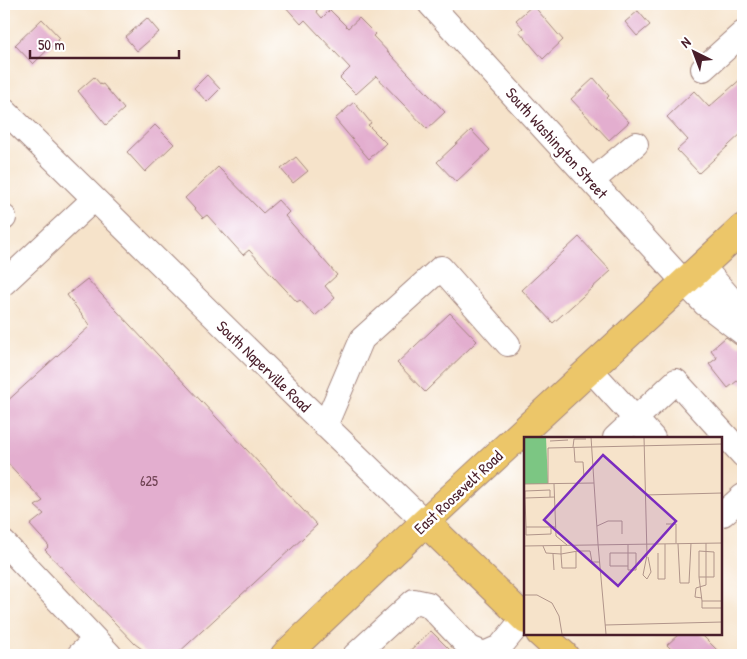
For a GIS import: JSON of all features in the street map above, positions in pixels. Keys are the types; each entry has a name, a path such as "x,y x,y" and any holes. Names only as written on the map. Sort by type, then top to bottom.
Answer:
{"main road":[{"name":"East Roosevelt Road","path":"285,655 425,522 743,228"},
{"name":"South Naperville Road","path":"425,522 524,617"}],"street":[{"name":"South Washington Street","path":"437,6 592,181 693,274"},
{"path":"703,69 743,32"},
{"name":"South Naperville Road","path":"4,110 425,522"},
{"path":"592,181 636,144"},
{"path":"4,283 94,199"},
{"path":"325,426 362,339 440,268 508,344"},
{"path":"693,274 743,313"},
{"path":"693,274 705,304 743,333"},
{"path":"590,369 652,437"},
{"path":"616,437 676,382 743,455"},
{"path":"722,513 743,496"},
{"path":"4,543 95,650"},
{"path":"355,655 414,601 428,604 470,648 484,654 500,646 538,634"}],"building":[{"path":"283,4 324,4 316,11 322,18 330,10 348,28 359,18 375,34 373,36 445,112 427,129 376,76 356,94 340,78 350,68 305,20 301,24"},
{"path":"533,5 563,40 543,59 519,31 523,28 516,20"},
{"path":"638,11 650,25 637,36 625,22"},
{"path":"147,18 159,32 137,51 125,37"},
{"path":"42,19 60,38 33,64 15,45"},
{"path":"207,75 220,89 207,102 194,88"},
{"path":"94,77 101,85 103,84 124,109 106,125 78,91"},
{"path":"743,77 743,132 699,173 677,150 688,140 667,117 694,91 709,107"},
{"path":"594,78 609,96 607,98 629,122 609,140 571,99"},
{"path":"354,102 371,123 368,125 386,143 369,159 335,119"},
{"path":"155,125 174,144 145,172 127,152"},
{"path":"471,130 490,150 456,182 437,162"},
{"path":"296,157 308,171 293,183 281,169"},
{"path":"218,167 263,213 278,200 289,212 285,216 337,275 325,286 335,298 315,316 300,300 297,302 249,250 243,255 207,215 203,218 185,198"},
{"path":"579,237 611,271 553,323 522,290"},
{"path":"87,279 317,525 176,655 157,655 146,652 135,644 45,550 49,546 30,525 44,514 35,506 43,501 4,459 4,404 90,326 67,295"},
{"path":"450,313 477,341 425,392 397,363"},
{"path":"726,337 735,344 743,346 743,384 737,381 728,388 709,364 717,358 711,350"},
{"path":"431,631 455,655 405,655"},
{"path":"679,634 701,634 722,655 677,655 667,645"}]}
